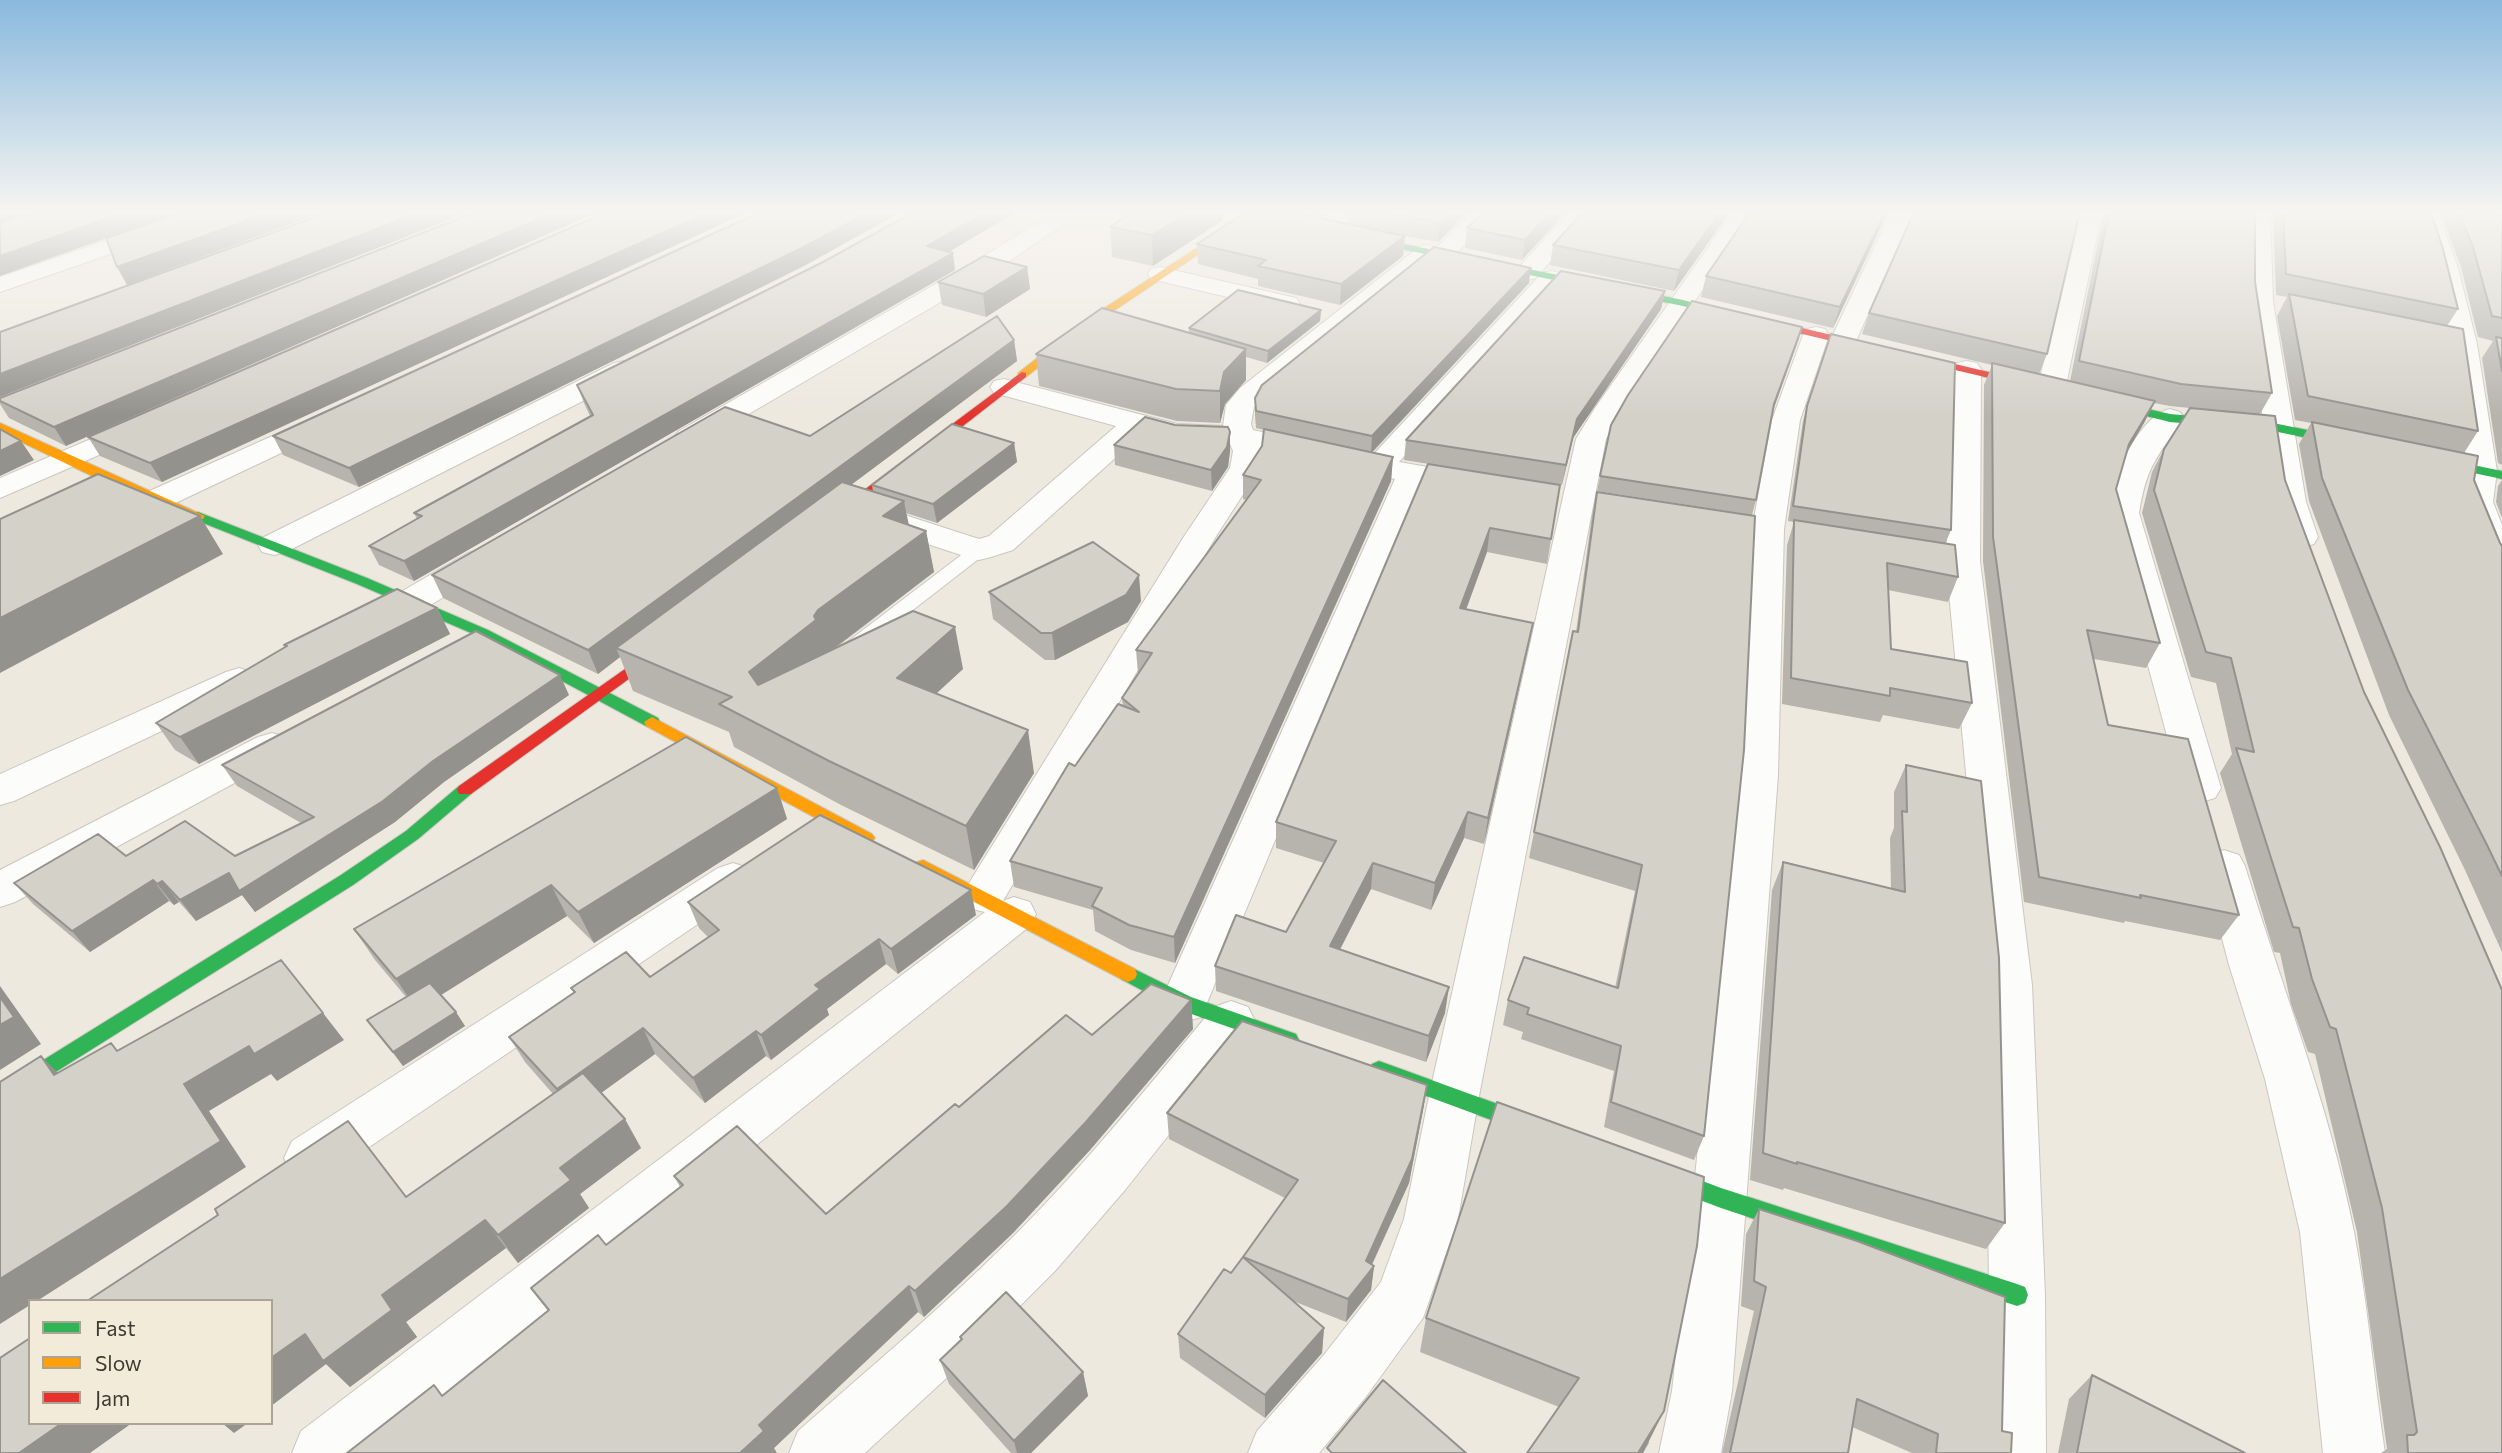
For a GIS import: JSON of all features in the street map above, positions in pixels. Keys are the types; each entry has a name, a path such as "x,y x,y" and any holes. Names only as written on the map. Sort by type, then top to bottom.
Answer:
{"street":[{"path":"664,452 961,280"},
{"path":"816,532 1090,322 1152,280"},
{"path":"1185,280 1325,312"},
{"path":"323,1453 999,905 1199,538 1245,468 1248,451 1236,424 1240,405 1259,372 1325,312 1385,280"},
{"path":"820,1453 953,1332 1062,1223 1141,1133 1207,1012 1396,470 1536,280"},
{"path":"1559,280 1683,303 2057,392 2078,280"},
{"path":"1279,1453 1344,1377 1402,1299 1431,1219 1454,1096 1566,569 1576,501 1591,439 1609,408 1699,280"},
{"path":"1843,341 1871,280"},
{"path":"2260,280 2260,302 2290,502 2316,576"},
{"path":"2451,280 2477,347 2492,473 2477,502 2502,566"},
{"path":"2260,302 2287,308"},
{"path":"1090,322 1116,330"},
{"path":"1690,1453 1702,1391 1758,775 1767,529 1786,420 1816,335"},
{"path":"2437,339 2477,347"},
{"path":"274,545 644,359"},
{"path":"1967,369 1950,559 2009,985 2018,1294 2015,1453"},
{"path":"1004,387 1176,433 1242,436 1396,470 1494,488"},
{"path":"2087,399 2170,418 2278,428 2373,448"},
{"path":"156,500 345,412"},
{"path":"4,414 63,461 411,600 485,634 601,694 794,839 886,848"},
{"path":"0,489 165,415"},
{"path":"2170,418 2139,455 2127,482 2123,513 2252,965 2293,1092 2327,1232 2354,1453"},
{"path":"849,508 979,550 1001,543 1136,424"},
{"path":"2414,456 2492,473"},
{"path":"348,629 411,600 507,544"},
{"path":"0,1098 347,880 412,835 460,794 687,629"},
{"path":"448,653 485,634"},
{"path":"0,791 274,664"},
{"path":"0,890 303,730"},
{"path":"280,1178 794,839"},
{"path":"910,860 1207,1012 1310,1047"},
{"path":"1362,1065 1556,1135"},
{"path":"1645,1169 1721,1198 2018,1294"}],"lane":[{"path":"838,658 979,550"}],"building":[{"path":"143,280 244,280 0,374 0,332"},
{"path":"302,280 397,280 54,427 0,401 0,398"},
{"path":"451,280 558,280 150,463 88,437"},
{"path":"613,280 737,280 349,468 273,436"},
{"path":"787,280 905,280 404,561 369,546 422,516 414,513 593,415 577,385"},
{"path":"942,280 1006,280 983,294 938,282"},
{"path":"1322,280 1347,280 1341,284"},
{"path":"1393,280 1520,280 1372,436 1256,411 1255,398 1262,385"},
{"path":"1553,280 1607,280 1665,291 1577,419 1566,465 1406,440"},
{"path":"1722,280 1853,280 1840,307"},
{"path":"1884,280 2064,280 2047,354 1869,313"},
{"path":"2095,280 2255,280 2272,393 2181,384 2079,361"},
{"path":"2315,280 2451,280 2458,309"},
{"path":"2482,280 2502,280 2502,318 2492,316"},
{"path":"1238,290 1321,310 1268,351 1189,328"},
{"path":"2289,294 2463,329 2478,431 2308,396"},
{"path":"1692,301 1802,327 1774,404 1756,500 1600,476 1611,425 1628,395"},
{"path":"1102,308 1246,349 1224,372 1220,391 1176,389 1036,354"},
{"path":"997,316 1014,340 588,650 432,575 725,407 810,436"},
{"path":"1831,334 1955,363 1951,530 1793,506 1807,406"},
{"path":"2496,337 2502,338 2502,371"},
{"path":"1992,363 2155,401 2129,444 2116,489 2160,643 2087,630 2108,725 2188,739 2239,915 2039,877 1993,537"},
{"path":"2190,408 2275,416 2285,480 2364,692 2440,847 2502,990 2502,1453 2408,1453 2407,1435 2417,1432 2382,1208 2336,1029 2330,1027 2312,979 2299,928 2293,927 2236,748 2254,752 2231,658 2206,652 2154,490 2164,449"},
{"path":"1145,417 1175,425 1228,427 1230,432 1227,447 1211,470 1114,445"},
{"path":"2312,422 2478,456 2474,480 2502,546 2502,876 2408,690 2322,478"},
{"path":"952,424 1014,443 933,504 872,485"},
{"path":"0,429 21,441 0,451"},
{"path":"1264,429 1393,457 1174,937 1129,925 1092,906 1102,888 1010,861 1069,763 1075,766 1118,704 1139,712 1122,698 1152,653 1136,650 1261,480 1243,475 1262,446"},
{"path":"1428,464 1560,485 1551,539 1490,528 1460,608 1533,623 1488,818 1468,812 1435,883 1373,863 1330,946 1449,987 1429,1036 1215,966 1236,915 1286,932 1336,841 1276,822"},
{"path":"98,474 200,516 0,618 0,519"},
{"path":"842,482 904,501 883,516 926,531 818,610 814,616 816,620 749,672 758,685 913,611 955,627 897,678 1028,730 966,826 829,761 719,704 732,697 616,648"},
{"path":"1597,492 1755,516 1744,750 1704,1136 1611,1102 1621,1046 1527,1014 1529,1008 1508,1000 1524,957 1618,988 1642,865 1534,832 1573,631 1578,632"},
{"path":"1794,520 1955,545 1958,577 1887,563 1891,649 1967,662 1972,703 1890,688 1890,696 1791,678"},
{"path":"1093,542 1139,575 1126,595 1052,633 1041,633 989,592"},
{"path":"397,589 437,608 180,737 156,723 287,646 284,645"},
{"path":"476,631 560,675 433,761 383,801 239,891 229,873 180,900 162,881 157,884 153,880 72,931 14,883 98,834 126,856 185,821 235,856 314,817 222,765"},
{"path":"686,737 777,788 578,912 551,885 396,979 354,929"},
{"path":"1906,765 1981,781 1999,958 2005,1223 1763,1153 1783,862 1905,892 1902,811 1907,812"},
{"path":"820,815 971,890 891,949 879,939 815,985 820,989 761,1035 756,1031 693,1078 643,1028 557,1089 509,1037 575,992 571,988 626,952 650,977 719,930 688,902"},
{"path":"281,960 323,1013 254,1054 249,1046 184,1084 221,1141 0,1279 0,1082 41,1056 54,1075 111,1043 117,1051"},
{"path":"430,983 456,1012 393,1052 367,1020"},
{"path":"1151,984 1191,1000 1086,1122 1007,1206 915,1291 909,1286 837,1352 759,1425 764,1431 740,1453 347,1453 434,1385 442,1396 549,1310 531,1288 598,1235 606,1245 683,1185 674,1176 737,1126 826,1214 955,1104 959,1107 1066,1015 1092,1035"},
{"path":"0,997 14,1017 0,1025"},
{"path":"1242,1021 1427,1085 1412,1159 1366,1261 1374,1266 1348,1299 1243,1257 1298,1180 1167,1113"},
{"path":"583,1073 625,1119 560,1168 571,1180 498,1235 485,1220 382,1295 392,1310 323,1361 305,1334 273,1357 273,1299 90,1299 218,1215 215,1209 348,1121 406,1197"},
{"path":"1497,1102 1704,1177 1697,1246 1664,1411 1638,1453 1527,1453 1579,1378 1426,1318"},
{"path":"1759,1209 1857,1241 2005,1297 2002,1431 2012,1433 2011,1453 1936,1453 1938,1434 1857,1399 1848,1453 1730,1453 1766,1287 1754,1281"},
{"path":"1243,1257 1324,1328 1265,1395 1178,1334 1224,1269 1231,1273"},
{"path":"1006,1292 1083,1372 1014,1441 940,1360"},
{"path":"28,1339 28,1425 59,1425 19,1453 0,1453 0,1358"},
{"path":"2092,1375 2245,1453 2077,1453"},
{"path":"1383,1380 1466,1453 1332,1453 1327,1448"}],"traffic: fast":[{"path":"1567,280 1802,331"},
{"path":"2098,401 2170,418 2278,428 2356,444"},
{"path":"2425,459 2502,475"},
{"path":"198,516 362,581 483,633 652,722"},
{"path":"0,1098 347,880 412,835 465,790"},
{"path":"1128,974 1184,1003 1289,1040"},
{"path":"1379,1070 1543,1130"},
{"path":"1655,1173 1721,1198 2017,1295"}],"traffic: slow":[{"path":"1022,375 1090,322 1154,280"},
{"path":"0,427 119,484 198,516"},
{"path":"652,722 866,838"},
{"path":"923,867 1128,974"}],"traffic: jam":[{"path":"1802,331 2040,387"},
{"path":"829,523 1022,375"},
{"path":"465,790 669,643"}]}
